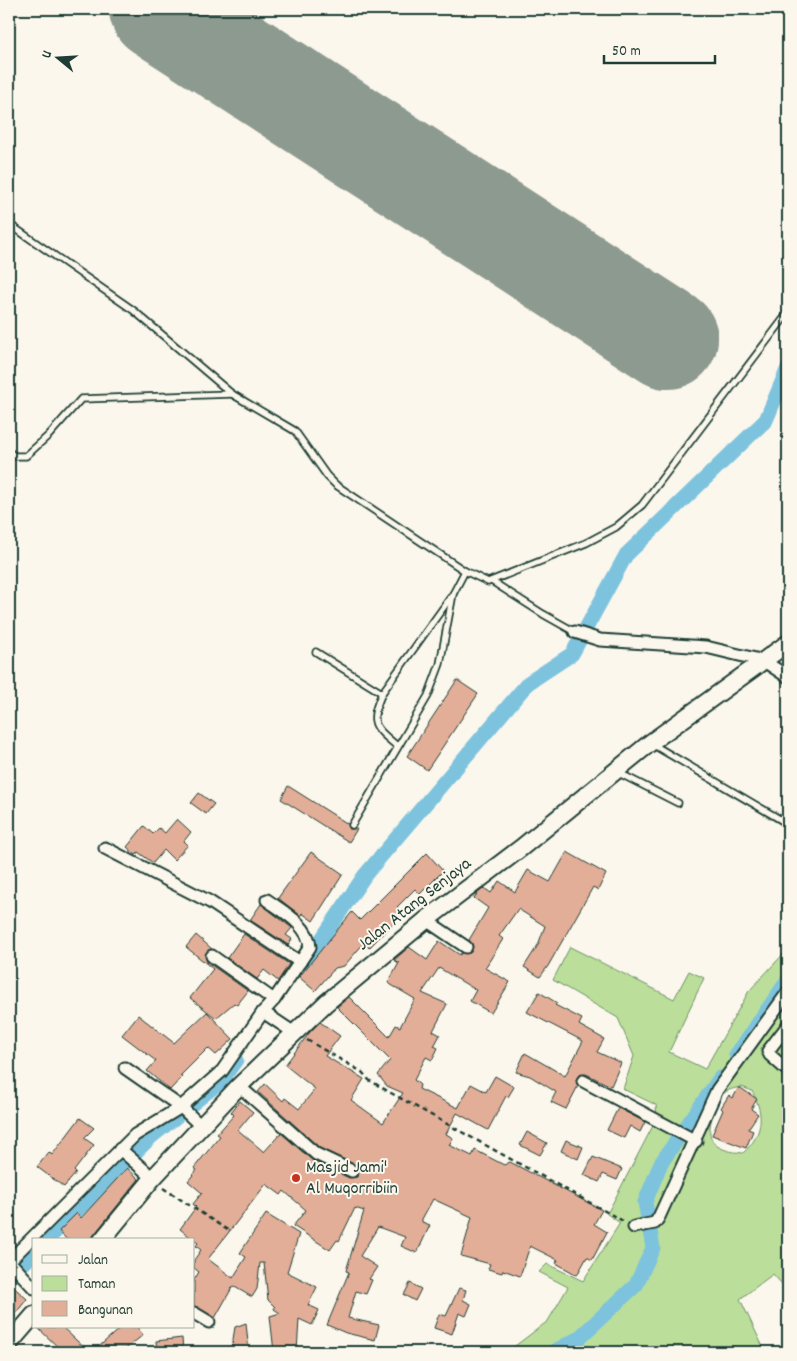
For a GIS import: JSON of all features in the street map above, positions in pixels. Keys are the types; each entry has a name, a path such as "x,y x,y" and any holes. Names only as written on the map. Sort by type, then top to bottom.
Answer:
{"main road":[{"name":"Jalan Atang Senjaya","path":"104,1238 199,1125 238,1086 287,1027 520,848 650,743 788,643"},
{"path":"9,1344 32,1317"}],"street":[{"path":"575,632 593,638 706,648 764,661 788,677"},
{"path":"105,848 210,902 300,962"},
{"path":"33,1238 123,1151 144,1127 182,1108 222,1071 274,1000 310,946 304,930 267,900"},
{"path":"426,920 466,947"},
{"path":"212,956 274,1000"},
{"path":"634,1227 655,1223 717,1090 788,992"},
{"path":"264,1013 287,1027"},
{"path":"788,1024 768,1051 788,1071"},
{"path":"125,1068 182,1108 199,1125"},
{"path":"583,1081 693,1140"},
{"path":"238,1086 316,1154 352,1172"},
{"path":"123,1151 152,1180"},
{"path":"30,1284 9,1262 32,1239"},
{"path":"195,1314 209,1322"}],"lane":[{"path":"9,224 134,310 232,394 296,431 327,476 336,485 465,572 482,580 494,582 575,632"},
{"path":"494,582 586,543 616,527 642,505 788,313"},
{"path":"9,452 15,456 26,456 49,435 81,399 232,394"},
{"path":"397,746 378,730 373,720 374,710 382,693 453,594 465,572"},
{"path":"352,825 428,696 435,680 453,594"},
{"path":"316,652 382,693"},
{"path":"650,743 788,824"},
{"path":"616,771 678,803"}],"path":[{"path":"287,1027 362,1072 369,1080 391,1093 589,1200 634,1227"},
{"path":"152,1180 230,1231"}],"green space":[{"path":"570,947 674,999 689,971 704,978 669,1052 705,1069 749,991 788,949 788,1291 773,1274 740,1299 763,1347 755,1352 507,1352 548,1321 568,1287 539,1272 547,1264 583,1281 620,1223 607,1214 657,1118 656,1105 623,1089 634,1056 618,1018 553,980","holes":["742,1087 752,1091 760,1116 760,1124 755,1139 743,1153 721,1148 712,1140 710,1134 712,1118 718,1100 724,1093 735,1088"]}],"building":[{"path":"457,680 478,694 427,770 407,756"},
{"path":"288,786 348,824 349,829 357,829 349,842 281,799"},
{"path":"199,793 214,804 206,814 191,803"},
{"path":"177,819 191,832 184,841 188,845 174,860 164,850 153,863 138,852 136,855 127,847 144,826 153,834 159,828 165,833"},
{"path":"311,852 343,874 313,921 302,913 301,916 278,898"},
{"path":"567,852 606,874 598,890 593,887 540,977 524,967 538,945 545,926 518,909 499,936 503,939 485,968 510,982 491,1013 470,1001 476,990 439,968 422,993 447,1004 433,1031 440,1035 434,1046 438,1048 432,1060 426,1057 414,1080 420,1085 419,1089 458,1108 471,1084 486,1092 495,1076 514,1087 508,1097 506,1096 488,1130 457,1113 446,1134 453,1138 449,1145 472,1156 475,1150 504,1165 510,1162 602,1210 594,1224 607,1232 592,1260 587,1257 577,1275 556,1263 558,1260 530,1246 520,1276 503,1270 502,1273 488,1269 490,1264 461,1256 472,1217 433,1199 422,1219 422,1222 430,1225 417,1253 401,1246 405,1237 378,1227 360,1256 377,1267 369,1279 372,1280 366,1294 356,1291 348,1318 379,1325 375,1340 346,1333 327,1325 349,1272 346,1271 364,1211 355,1208 339,1241 337,1240 330,1250 293,1226 306,1210 284,1191 281,1195 266,1184 208,1259 233,1278 246,1257 240,1253 266,1214 299,1234 287,1272 317,1287 308,1305 319,1310 312,1325 299,1319 297,1352 274,1352 270,1316 280,1313 274,1309 275,1307 268,1300 264,1263 260,1263 257,1289 252,1297 233,1286 215,1318 195,1307 195,1278 199,1272 195,1269 195,1259 201,1250 196,1246 198,1243 195,1238 192,1238 180,1229 196,1207 193,1204 202,1193 188,1181 197,1170 194,1168 220,1136 217,1134 234,1115 231,1112 240,1101 253,1112 238,1130 264,1152 281,1133 313,1161 349,1178 357,1177 358,1166 320,1148 258,1092 265,1084 283,1101 285,1098 299,1109 315,1089 285,1065 320,1022 340,1036 325,1056 364,1079 351,1100 383,1123 403,1093 387,1086 378,1075 390,1060 337,1007 349,997 389,1037 396,1025 400,1027 415,999 388,983 399,963 394,960 409,947 427,960 439,941 460,955 461,953 470,953 473,947 469,940 488,908 474,898 477,894 484,888 491,893 499,881 515,892 528,870 550,882"},
{"path":"427,853 443,871 420,894 415,889 397,907 403,913 369,948 364,943 344,966 335,968 315,991 299,977 352,912 360,920"},
{"path":"261,904 292,928 286,935 292,939 288,945 250,920"},
{"path":"244,934 289,964 278,981 264,970 257,979 227,958"},
{"path":"196,935 212,949 205,955 207,962 248,991 237,1005 234,1003 216,1018 190,998 213,969 186,947"},
{"path":"539,992 557,1003 555,1005 582,1019 579,1025 604,1039 597,1052 621,1063 611,1086 586,1074 579,1075 576,1081 578,1086 566,1109 551,1102 556,1092 530,1076 516,1072 525,1053 565,1076 583,1041 527,1012"},
{"path":"207,1012 233,1039 216,1055 208,1048 180,1076 182,1077 170,1090 147,1071 156,1061 122,1035 138,1015 174,1043"},
{"path":"739,1087 757,1099 751,1109 758,1114 748,1129 753,1131 746,1148 712,1135 723,1110 721,1108 729,1095 733,1098"},
{"path":"618,1108 645,1122 640,1132 630,1126 624,1138 607,1130"},
{"path":"80,1118 94,1128 84,1138 94,1145 74,1171 76,1173 64,1187 37,1167 49,1152 52,1155"},
{"path":"527,1132 547,1143 540,1155 520,1145"},
{"path":"566,1140 583,1147 578,1159 561,1151"},
{"path":"593,1157 622,1169 617,1180 603,1174 599,1182 584,1175"},
{"path":"127,1168 139,1179 92,1238 65,1238 59,1231 77,1213 81,1218"},
{"path":"9,1283 27,1299 16,1313 9,1306"},
{"path":"410,1283 421,1289 415,1301 404,1295"},
{"path":"459,1288 466,1290 463,1300 471,1304 466,1316 459,1313 452,1334 434,1328 439,1314 446,1316"},
{"path":"246,1323 249,1352 231,1352 235,1327"},
{"path":"38,1328 63,1328 89,1352 63,1352"},
{"path":"120,1328 138,1328 143,1335 122,1352 93,1352"},
{"path":"182,1338 183,1352 157,1352 156,1341"}],"waterway":[{"path":"305,964 365,875 528,683 572,654 626,555 766,420 788,368"},
{"path":"736,1055 788,980"},
{"path":"49,1238 151,1137 221,1081 236,1060"},
{"path":"553,1352 579,1338 636,1285 653,1248 645,1202 661,1163 720,1078"},
{"path":"9,1278 32,1255"}],"runway":[{"path":"159,9 668,339"}],"place":[{"name":"Masjid Jami' Al Muqorribiin","path":"296,1178"}]}
